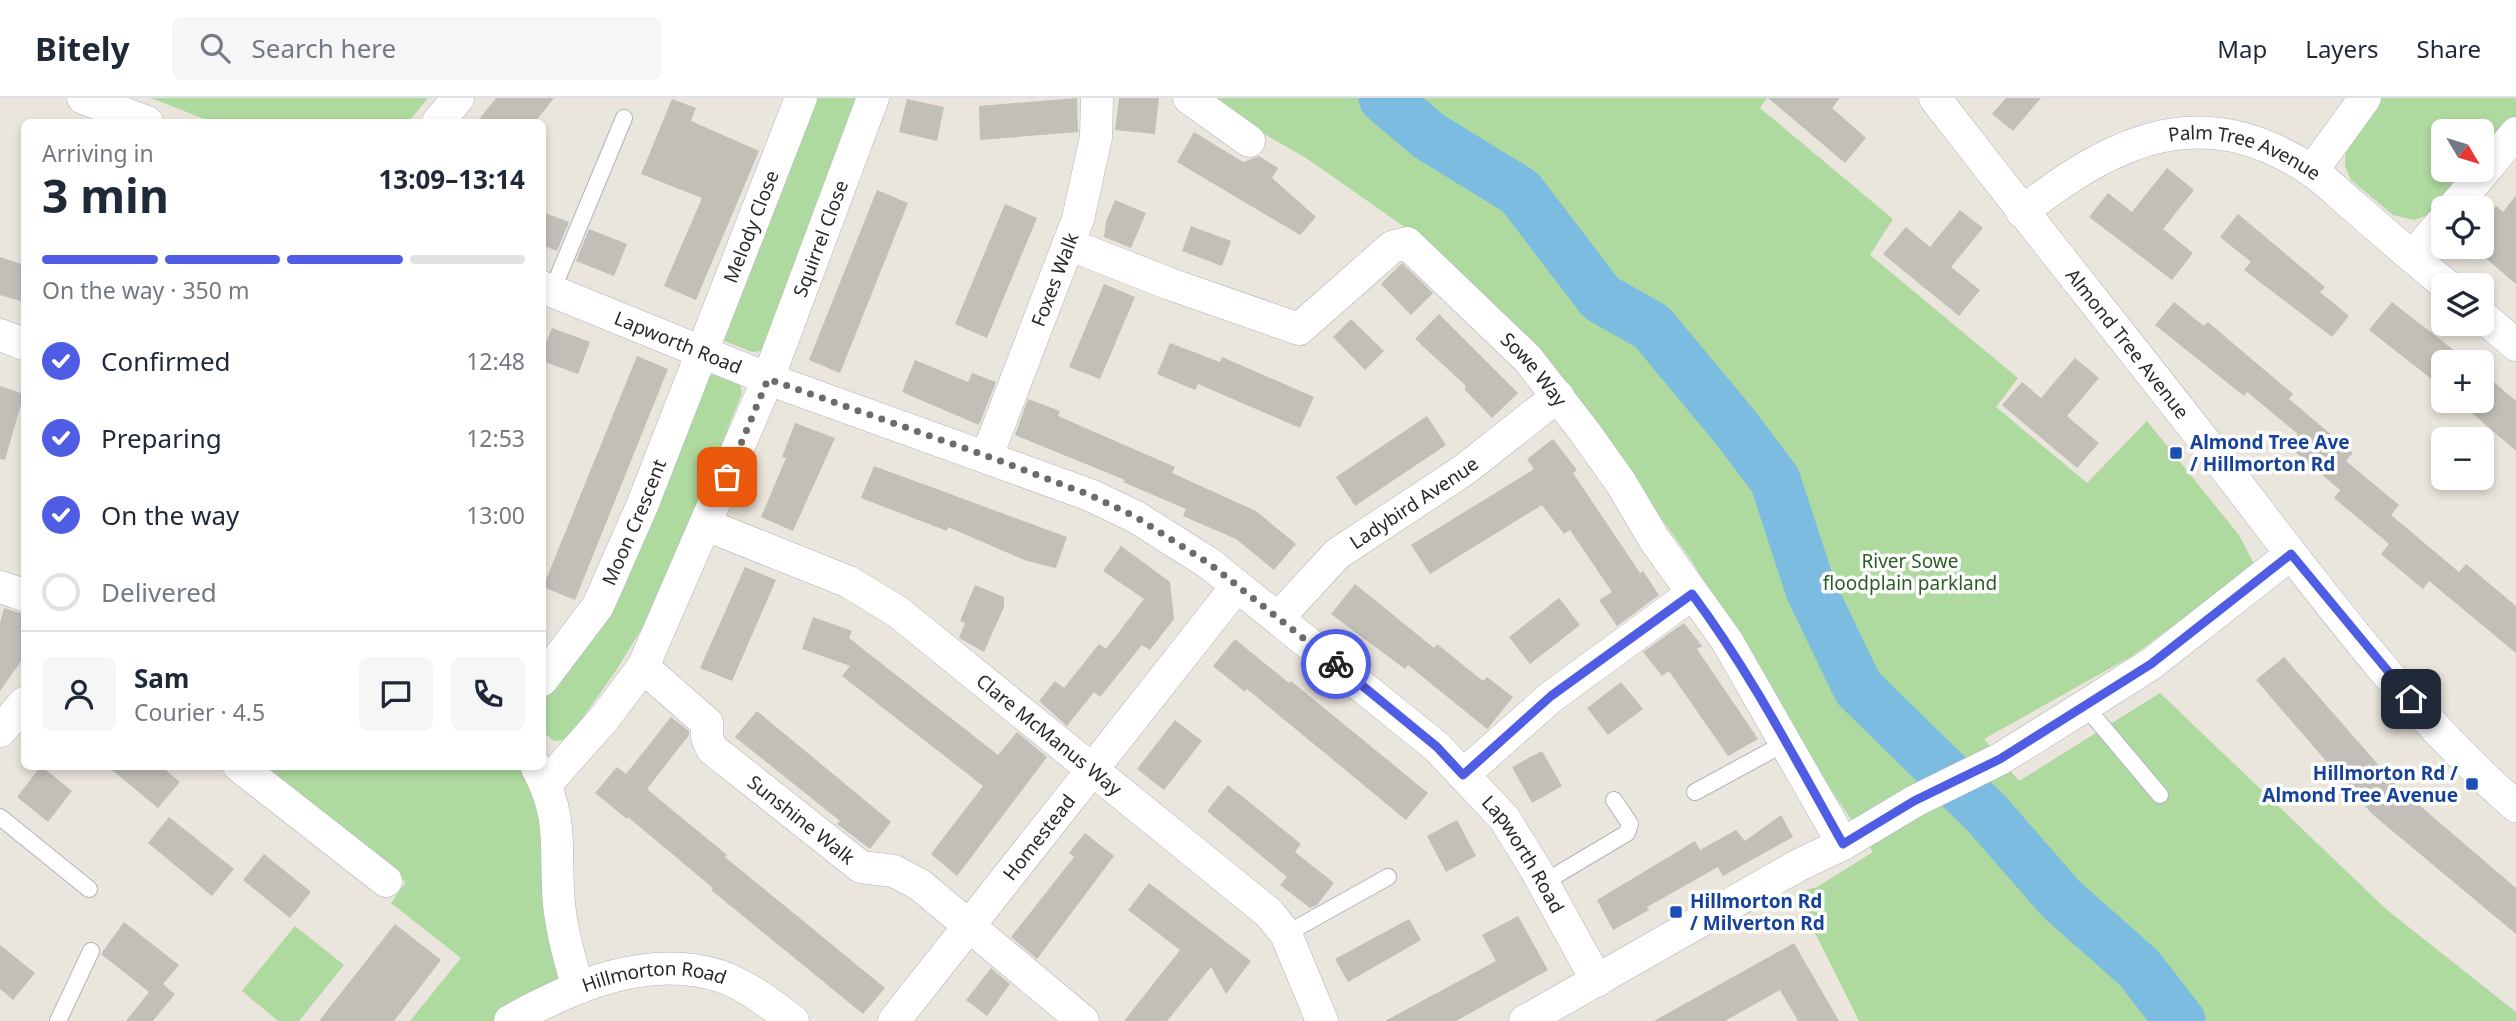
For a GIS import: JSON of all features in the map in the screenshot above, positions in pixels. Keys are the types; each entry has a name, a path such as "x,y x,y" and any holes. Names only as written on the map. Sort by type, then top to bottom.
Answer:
{"street":[{"path":"83,98 139,119"},
{"path":"440,119 458,98"},
{"name":"Melody Close","path":"700,353 801,98"},
{"name":"Squirrel Close","path":"768,379 873,98"},
{"name":"Foxes Walk","path":"987,456 1078,219 1096,137 1097,98"},
{"path":"1189,98 1249,141"},
{"name":"Almond Tree Avenue","path":"1935,98 2291,554 2411,699 2484,779 2516,806"},
{"path":"2312,171 2365,98"},
{"name":"Palm Tree Avenue","path":"2022,212 2092,163 2136,142 2185,131 2228,133 2259,142 2312,171 2431,273"},
{"path":"2463,196 2516,134"},
{"path":"2412,257 2431,234"},
{"name":"Sowe Way","path":"1068,244 1170,284 1299,329 1392,247 1407,243 1503,332 1558,396 1621,483 1654,539 1727,641 1843,844"},
{"name":"Lapworth Road","path":"547,289 768,379 1090,495 1136,517 1210,564 1437,747 1504,818 1597,981"},
{"path":"2494,326 2516,345"},
{"path":"0,335 21,343"},
{"name":"Moon Crescent","path":"546,675 598,606 642,506 700,353"},
{"path":"578,988 564,940 559,905 558,820 541,775 603,720 643,667 768,379"},
{"name":"Ladybird Avenue","path":"1279,617 1337,554 1464,470 1558,396"},
{"name":"Clare McManus Way","path":"706,525 849,582 898,612 1092,768 1269,913 1286,934 1322,1021"},
{"path":"1525,1021 1797,866 1843,844 1914,801 2000,759 2151,664 2291,554"},
{"name":"Homestead","path":"894,1021 1237,586"},
{"path":"0,587 21,594"},
{"path":"1463,775 1551,696 1692,594"},
{"name":"Sunshine Walk","path":"643,667 707,723 707,738 712,749 835,849 861,867 894,871 920,884 1083,1021"},
{"path":"0,731 21,707"},
{"path":"244,770 386,881"},
{"name":"Hillmorton Road","path":"523,1018 578,988 610,976 646,970 684,970 720,976 774,1006 793,1021"}],"lane":[{"path":"547,289 624,118"},
{"path":"2085,706 2160,795"},
{"path":"1695,792 1787,742"},
{"path":"1543,883 1627,833 1630,824 1614,800"},
{"path":"0,817 89,889"},
{"path":"1286,934 1388,877"},
{"path":"58,1021 91,950"}],"green space":[{"path":"151,98 428,98 410,119 204,119"},
{"path":"814,98 857,98 761,351 752,352 722,340"},
{"name":"River Sowe floodplain parkland","path":"1202,98 1767,98 1760,108 1893,219 1870,255 2018,378 1996,407 2087,483 2147,421 2239,535 2255,566 2132,656 1984,739 2019,781 2160,693 2387,910 2516,1012 2516,1021 1859,1021 1795,893 1817,887 1873,852 1801,745 1693,563 1567,386 1409,230 1306,158"},
{"path":"2378,98 2516,98 2516,116 2494,142 2494,119 2431,119 2431,182 2460,182 2448,196 2431,196 2431,214 2414,220 2393,215 2351,180 2345,166 2346,144"},
{"path":"713,374 740,384 742,393 659,601 615,672 567,740 554,741 546,734 546,692 609,601 702,381"},
{"path":"249,770 528,770 538,789 568,987 497,1021 410,1021 461,958 391,903 406,882"},
{"path":"295,926 344,965 299,1021 278,1021 242,991"}],"building":[{"path":"496,98 554,98 537,119 479,119"},
{"path":"1077,98 1078,132 980,140 979,106"},
{"path":"1119,98 1159,98 1155,134 1115,130"},
{"path":"1768,98 1840,98 1832,108 1866,138 1845,163"},
{"path":"2006,98 2041,98 2013,131 1992,114"},
{"path":"672,99 696,108 691,121 759,151 696,300 664,286 702,198 641,174"},
{"path":"907,99 944,107 937,141 899,132"},
{"path":"1194,132 1243,162 1259,156 1278,168 1272,178 1316,217 1300,235 1177,162"},
{"path":"2167,168 2194,190 2163,229 2193,253 2172,280 2089,217 2108,193 2132,212"},
{"path":"877,190 908,203 840,373 809,360"},
{"path":"2516,195 2516,284 2487,259 2494,259 2494,208 2496,206 2503,212"},
{"path":"1115,200 1146,213 1131,248 1104,237 1106,221"},
{"path":"1005,204 1037,218 987,338 955,324"},
{"path":"1960,210 1983,228 1951,267 1980,290 1959,316 1883,254 1906,227 1930,247"},
{"path":"546,213 569,222 557,251 546,247"},
{"path":"2238,214 2325,287 2320,292 2349,316 2332,337 2244,270 2251,262 2220,237"},
{"path":"1191,226 1231,241 1222,266 1182,251"},
{"path":"589,229 627,244 614,276 576,261"},
{"path":"0,257 21,264 21,301 0,295"},
{"path":"1402,263 1433,293 1411,315 1381,284"},
{"path":"1104,284 1135,297 1100,379 1069,367"},
{"path":"2174,302 2204,326 2208,322 2293,394 2289,399 2353,453 2346,461 2399,505 2391,515 2459,572 2466,564 2516,606 2516,653 2429,581 2423,589 2381,554 2389,544 2334,498 2340,490 2288,446 2298,434 2247,392 2244,396 2155,325"},
{"path":"2392,302 2431,332 2431,336 2436,336 2454,350 2431,350 2431,379 2369,330"},
{"path":"1439,314 1518,393 1492,418 1465,390 1465,385 1415,339"},
{"path":"1351,319 1384,351 1365,370 1333,337"},
{"path":"552,328 590,342 578,374 546,362 546,342"},
{"path":"1170,343 1220,362 1222,357 1314,397 1300,428 1198,384 1195,390 1157,374"},
{"path":"637,356 668,369 575,600 546,588 546,580"},
{"path":"2075,358 2099,378 2067,416 2099,443 2077,468 2002,405 2022,382 2041,398"},
{"path":"915,360 968,382 972,373 996,382 979,425 902,392"},
{"path":"2494,382 2516,401 2516,451 2494,432 2494,427 2488,427 2472,413 2494,413"},
{"path":"0,386 21,393 21,404 5,460 0,459"},
{"path":"1028,399 1060,411 1058,416 1175,467 1172,473 1256,511 1296,544 1274,570 1236,539 1183,516 1186,509 1123,482 1125,480 1015,435"},
{"path":"1427,416 1446,445 1355,506 1336,477"},
{"path":"795,423 835,438 793,531 761,517 786,458 782,457"},
{"path":"1553,439 1577,470 1573,473 1640,573 1643,571 1659,595 1617,626 1599,600 1612,592 1570,530 1564,534 1542,505 1430,574 1411,545 1534,469 1527,459"},
{"path":"874,466 1067,537 1056,568 1027,561 948,527 947,531 861,498"},
{"path":"1121,546 1170,582 1174,619 1150,650 1142,645 1100,697 1094,692 1067,726 1039,701 1055,681 1064,688 1099,644 1106,649 1144,599 1103,571"},
{"path":"745,567 776,580 732,681 700,668"},
{"path":"1355,584 1434,648 1437,644 1483,681 1487,677 1513,697 1487,729 1408,665 1405,669 1331,614"},
{"path":"975,585 1004,597 1004,607 984,652 959,638 965,623 960,621"},
{"path":"1559,598 1580,625 1530,664 1509,637"},
{"path":"4,608 21,613 21,661 0,691 0,623"},
{"path":"813,617 852,631 849,638 998,755 1017,732 1047,757 957,876 931,854 983,786 842,676 850,666 802,649"},
{"path":"1684,623 1702,646 1697,649 1758,739 1728,756 1669,671 1662,676 1643,652"},
{"path":"1235,639 1428,793 1406,820 1247,689 1245,692 1213,666"},
{"path":"2284,657 2410,801 2412,799 2516,888 2516,934 2372,814 2256,680"},
{"path":"1621,682 1643,709 1608,735 1587,708"},
{"path":"757,711 891,822 870,849 837,824 840,821 735,737"},
{"path":"671,717 689,731 689,735 647,789 727,855 725,857 885,988 863,1014 711,890 713,888 628,817 627,819 595,793 617,767 626,774"},
{"path":"1175,720 1202,741 1164,790 1137,769"},
{"path":"1542,751 1562,786 1532,803 1512,767"},
{"path":"38,770 46,770 72,791 48,822 17,797"},
{"path":"112,770 166,770 180,782 158,808"},
{"path":"1228,785 1301,844 1295,852 1334,883 1317,905 1310,908 1280,885 1287,877 1207,811"},
{"path":"1781,815 1793,837 1723,876 1718,867 1647,907 1649,910 1613,930 1597,900 1695,841 1700,850 1736,830 1745,841"},
{"path":"169,817 234,869 212,896 148,843"},
{"path":"1457,820 1476,856 1446,872 1427,836"},
{"path":"1085,833 1114,856 1037,959 1011,937 1074,857 1069,853"},
{"path":"264,854 311,892 290,918 243,880"},
{"path":"1149,883 1251,961 1226,994 1211,967 1167,1021 1124,1021 1180,950 1128,910"},
{"path":"1518,916 1548,970 1456,1021 1385,1021 1496,961 1482,935"},
{"path":"1409,919 1421,940 1348,982 1335,959"},
{"path":"124,922 179,965 163,984 175,994 153,1021 126,1021 149,992 101,954"},
{"path":"395,924 441,960 394,1021 319,1021"},
{"path":"1794,943 1839,1021 1798,1021 1780,990 1725,1021 1654,1021"},
{"path":"0,945 35,973 13,1000 0,989"},
{"path":"991,968 1010,984 987,1016 966,1000"}],"waterway":[{"path":"1384,98 1429,136 1520,192 1601,298 1652,327 1736,428 1775,480 1811,590 1858,688 1987,814 2061,899 2139,968 2180,1021"}],"way so far":[{"path":"727,477 768,379 987,456 1090,495 1136,517 1210,564 1336,664"}],"place":[{"name":"Almond Tree Ave / Hillmorton Rd","path":"2176,453"},
{"name":"Hillmorton Rd / Almond Tree Avenue","path":"2472,784"},
{"name":"Hillmorton Rd / Milverton Rd","path":"1676,912"}],"route":[{"path":"1336,664 1437,747 1463,775 1503,742 1551,696 1692,594 1727,641 1772,715 1843,844 1914,801 2000,759 2151,664 2291,554 2411,699"}]}
